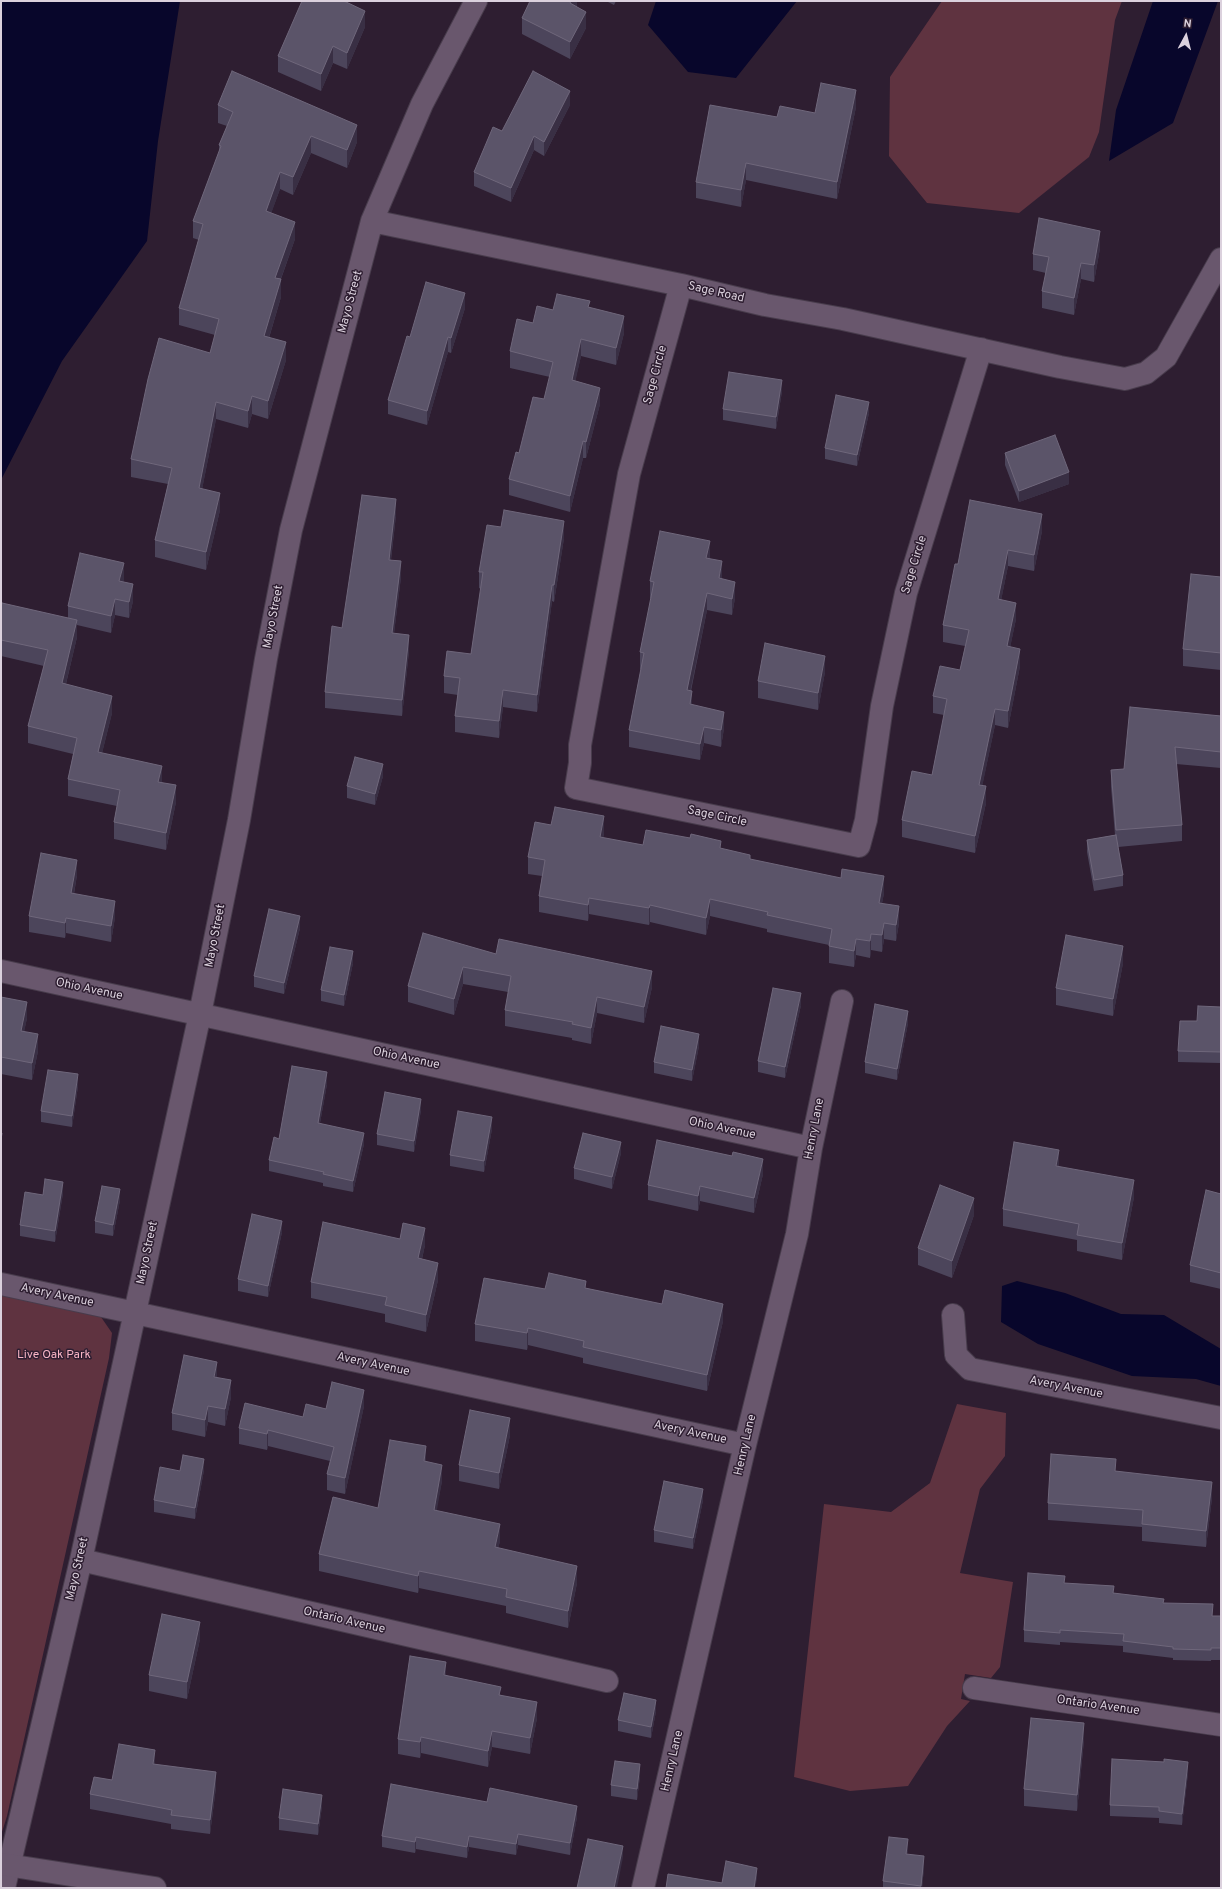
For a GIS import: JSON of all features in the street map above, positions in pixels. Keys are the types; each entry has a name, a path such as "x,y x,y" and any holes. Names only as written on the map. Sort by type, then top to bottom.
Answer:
{"street":[{"name":"Mayo Street","path":"4,1888 5,1865 81,1560 200,1014 239,820 266,659 291,530 372,221 422,104 476,1"},
{"name":"Sage Road","path":"372,221 681,285 765,305 843,319 1060,367 1125,379 1146,373 1166,357 1221,259"},
{"name":"Sage Circle","path":"681,285 629,474 580,745 580,763 576,788 859,846 866,820 882,706 906,593 981,349"},
{"name":"Ohio Avenue","path":"1,971 811,1148"},
{"name":"Henry Lane","path":"643,1888 746,1445 797,1234 811,1148 842,1001"},
{"name":"Avery Avenue","path":"1,1284 135,1312 296,1349 746,1445"},
{"name":"Avery Avenue","path":"953,1315 956,1355 970,1369 1221,1418"},
{"name":"Ontario Avenue","path":"81,1560 607,1681"},
{"name":"Ontario Avenue","path":"974,1688 1221,1724"},
{"path":"5,1865 155,1888"}],"green space":[{"path":"942,1 1122,1 1115,20 1099,132 1089,157 1019,213 927,203 889,156 890,77"},
{"name":"Live Oak Park","path":"1,1290 83,1308 101,1317 112,1333 109,1358 7,1816 1,1835"},
{"path":"957,1404 1006,1413 1005,1456 980,1489 960,1573 1013,1582 1000,1667 991,1678 965,1674 961,1699 970,1701 947,1726 908,1786 850,1791 794,1777 824,1504 891,1512 930,1483"}],"shaded area":[{"path":"1,1 180,1 158,141 147,241 62,361 1,480"},
{"path":"656,1 797,1 736,78 688,72 648,25"},
{"path":"1153,1 1218,1 1173,123 1109,161 1116,110"},
{"path":"1017,1281 1065,1293 1121,1314 1164,1315 1221,1349 1221,1386 1196,1379 1132,1376 1038,1344 1001,1322 1002,1286"}],"building":[{"path":"302,1 344,1 365,11 347,53 333,46 321,74 278,56"},
{"path":"530,1 571,1 570,3 586,12 570,42 522,18"},
{"path":"232,71 357,125 347,150 311,136 293,177 280,172 266,211 295,222 275,278 281,279 264,336 286,342 268,401 252,396 248,411 216,402 199,488 220,493 206,552 155,540 172,468 131,459 148,379 159,338 210,353 219,319 179,308 203,224 193,221 221,146 219,145 233,112 218,105"},
{"path":"533,71 570,91 544,142 534,136 511,188 474,172 493,127 502,131"},
{"path":"821,83 856,90 837,182 746,163 741,190 696,182 710,105 777,117 780,106 815,113"},
{"path":"1039,218 1100,231 1094,265 1081,263 1074,298 1042,291 1049,257 1033,254"},
{"path":"426,282 465,293 451,338 448,337 427,411 388,400 407,336 410,337"},
{"path":"557,294 590,301 588,307 624,316 616,348 581,339 572,380 600,388 586,442 583,441 570,496 509,479 516,452 519,453 533,397 544,399 553,362 510,351 517,319 533,323 537,306 553,310"},
{"path":"729,372 782,380 776,417 723,409"},
{"path":"836,395 869,402 857,455 825,448"},
{"path":"1055,435 1069,472 1019,491 1005,453"},
{"path":"362,495 396,499 389,560 401,561 392,633 409,635 402,700 325,692 332,626 342,628"},
{"path":"970,500 1042,514 1034,555 1008,550 998,599 1016,603 1007,646 1020,649 1008,711 995,709 979,785 986,786 975,836 902,820 912,771 932,775 947,699 933,696 940,666 960,670 969,630 943,625 955,564 958,564"},
{"path":"504,510 564,521 554,585 552,585 537,695 503,690 499,721 455,716 460,678 444,676 447,651 471,654 483,572 479,572 487,525 501,527"},
{"path":"660,531 710,541 706,558 722,561 719,578 735,582 732,599 707,593 687,690 692,691 690,704 724,712 721,730 704,727 700,744 629,730 644,653 640,652 654,582 650,581"},
{"path":"80,553 124,563 119,581 133,584 129,602 115,599 111,616 68,606"},
{"path":"1191,574 1221,577 1221,653 1183,649"},
{"path":"2,603 77,620 62,683 112,696 98,752 162,766 158,782 176,785 166,833 114,822 120,790 68,779 77,738 28,726 48,650 1,640"},
{"path":"765,643 825,656 818,693 758,681"},
{"path":"1130,707 1221,716 1221,752 1175,747 1182,825 1116,830 1111,770 1124,769"},
{"path":"355,757 383,764 375,794 347,786"},
{"path":"555,807 604,816 600,837 643,845 646,830 690,838 691,834 721,841 720,848 750,855 750,859 841,878 842,869 884,876 879,903 899,906 896,925 884,923 882,935 871,934 870,941 856,939 854,951 829,946 832,929 767,915 768,912 710,899 706,918 650,905 649,908 589,898 588,905 539,896 545,860 528,857 535,822 551,825"},
{"path":"1116,835 1123,875 1094,880 1087,840"},
{"path":"41,853 77,860 71,893 115,901 111,926 66,918 65,923 29,916"},
{"path":"269,909 300,916 284,983 254,976"},
{"path":"423,933 496,954 499,939 652,971 644,1007 597,997 591,1028 572,1024 573,1022 505,1010 511,976 463,967 454,999 408,986"},
{"path":"1066,935 1123,946 1113,999 1056,988"},
{"path":"330,947 353,951 344,995 321,990"},
{"path":"773,988 801,993 785,1067 758,1061"},
{"path":"1,997 27,1002 21,1031 38,1034 32,1063 1,1057"},
{"path":"875,1004 908,1011 897,1069 865,1062"},
{"path":"1198,1006 1221,1007 1221,1052 1178,1051 1180,1021 1197,1021"},
{"path":"661,1026 699,1034 692,1070 654,1062"},
{"path":"292,1066 327,1072 318,1123 364,1133 353,1181 323,1174 324,1172 269,1160 274,1137 279,1139"},
{"path":"48,1070 78,1074 72,1116 41,1111"},
{"path":"385,1092 421,1099 414,1141 377,1134"},
{"path":"458,1111 492,1117 484,1161 450,1155"},
{"path":"583,1133 621,1142 612,1177 574,1168"},
{"path":"657,1140 732,1156 733,1152 763,1159 754,1198 700,1186 698,1196 648,1185"},
{"path":"1014,1142 1059,1150 1056,1166 1134,1180 1122,1243 1077,1235 1079,1224 1003,1209"},
{"path":"45,1179 63,1182 55,1231 20,1225 25,1192 43,1195"},
{"path":"940,1185 974,1198 952,1261 918,1248"},
{"path":"102,1186 120,1189 113,1225 95,1221"},
{"path":"1206,1190 1221,1194 1221,1273 1190,1265"},
{"path":"252,1214 282,1221 268,1286 238,1279"},
{"path":"323,1222 400,1239 403,1223 425,1228 418,1258 438,1263 426,1315 385,1305 387,1297 311,1282"},
{"path":"549,1273 586,1281 585,1288 662,1304 665,1290 723,1304 707,1375 583,1347 584,1341 528,1328 527,1333 475,1324 484,1278 545,1289"},
{"path":"184,1355 217,1362 214,1377 231,1380 225,1409 208,1406 205,1420 172,1413"},
{"path":"332,1382 364,1390 345,1478 327,1474 334,1447 268,1430 267,1434 239,1428 245,1403 303,1417 306,1404 326,1409"},
{"path":"470,1410 510,1418 499,1473 459,1465"},
{"path":"390,1440 426,1446 424,1461 442,1465 434,1510 500,1524 495,1547 577,1566 568,1611 506,1597 507,1589 419,1571 418,1576 319,1554 333,1497 378,1508"},
{"path":"1051,1454 1116,1459 1115,1471 1212,1482 1206,1531 1142,1524 1143,1510 1048,1503"},
{"path":"183,1455 204,1459 195,1508 154,1500 160,1467 180,1471"},
{"path":"664,1481 703,1489 693,1538 654,1530"},
{"path":"1028,1573 1065,1576 1064,1583 1114,1586 1113,1593 1164,1599 1163,1603 1213,1604 1212,1616 1221,1616 1221,1648 1211,1648 1211,1650 1173,1649 1173,1647 1123,1641 1124,1634 1060,1630 1060,1633 1024,1630"},
{"path":"162,1614 200,1622 187,1682 149,1675"},
{"path":"410,1656 446,1662 444,1675 501,1687 499,1695 537,1702 530,1738 492,1731 488,1751 421,1737 420,1742 398,1739"},
{"path":"624,1693 656,1700 651,1727 618,1720"},
{"path":"1031,1718 1084,1723 1077,1795 1024,1789"},
{"path":"119,1744 155,1750 153,1764 216,1772 210,1820 171,1815 172,1810 90,1794 94,1777 112,1780"},
{"path":"1112,1759 1164,1762 1164,1759 1188,1762 1182,1814 1159,1811 1159,1807 1110,1805"},
{"path":"615,1761 640,1764 637,1789 611,1785"},
{"path":"391,1784 487,1802 490,1788 577,1806 570,1843 518,1834 516,1844 469,1836 467,1847 416,1837 415,1842 382,1836"},
{"path":"283,1789 322,1795 318,1824 279,1818"},
{"path":"889,1837 908,1839 906,1854 924,1856 921,1886 883,1881"},
{"path":"588,1839 623,1846 614,1888 577,1888"},
{"path":"726,1861 757,1868 754,1888 666,1888 668,1874 722,1883"}]}
